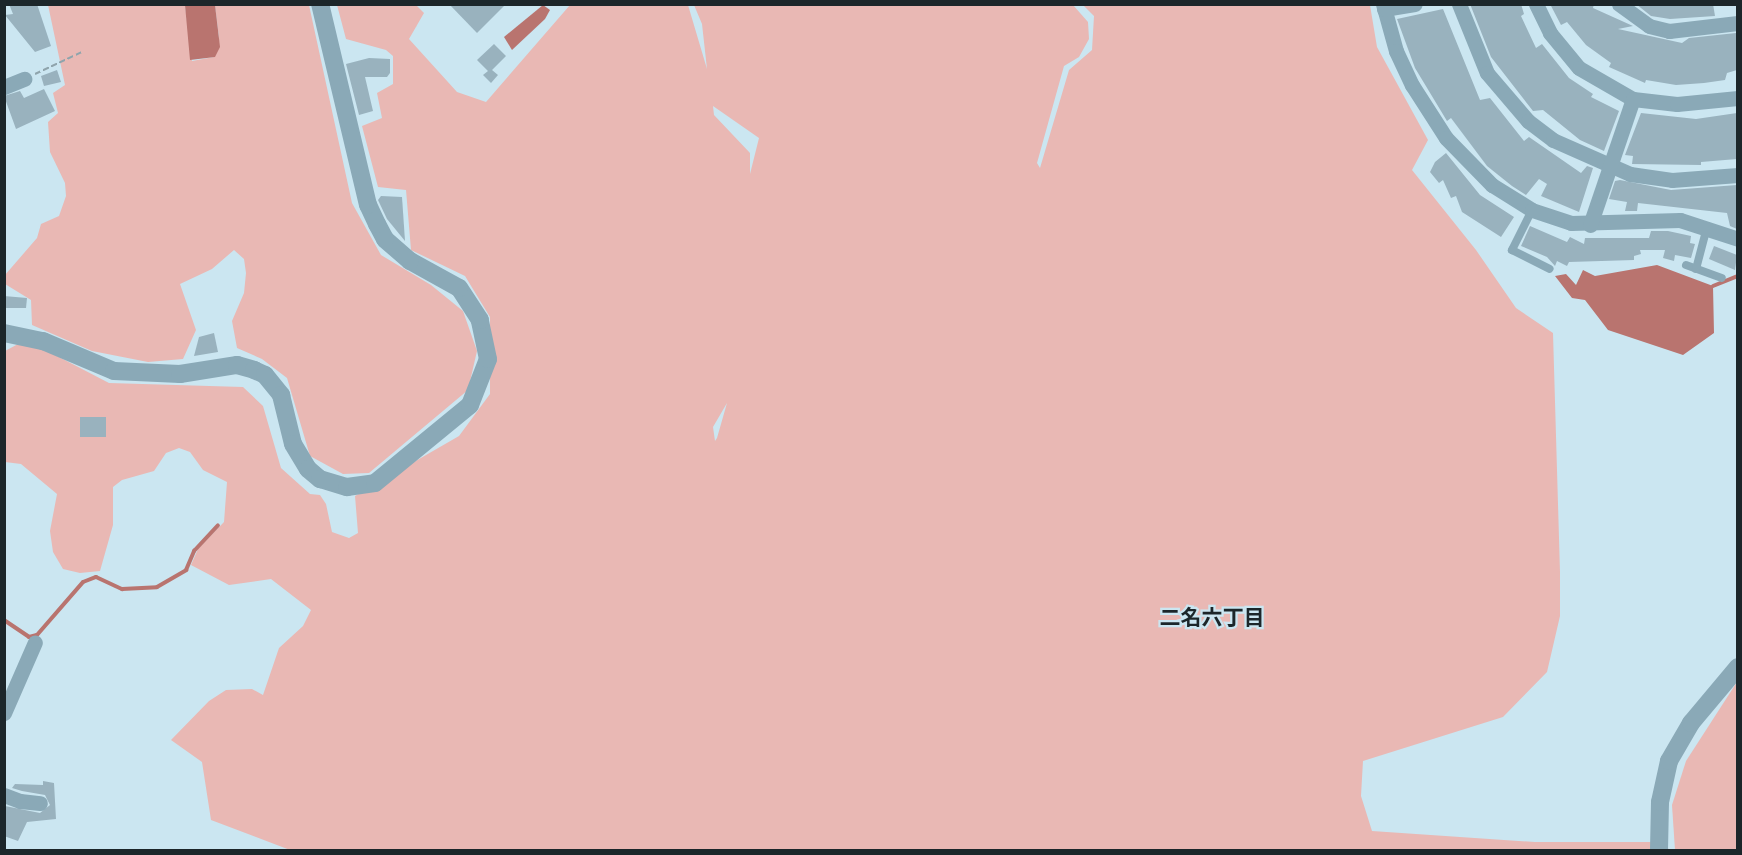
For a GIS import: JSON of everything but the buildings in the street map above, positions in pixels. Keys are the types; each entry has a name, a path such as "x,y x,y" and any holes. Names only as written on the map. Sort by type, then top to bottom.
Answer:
{"street":[{"path":"4,333 43,340 114,371 180,374 237,365 254,370 265,375 282,395 293,444 308,469 320,479 347,487 375,483 470,405 488,359 475,306 459,288 410,261 386,239 377,224 368,205 320,4"},
{"path":"1415,4 1384,7 1408,76 1446,138 1492,186 1532,210 1590,225 1654,218 1707,227 1737,239"},
{"path":"1459,4 1487,73 1528,121 1554,140 1610,167 1672,180 1737,175"},
{"path":"1536,4 1550,33 1579,68 1633,99 1677,104 1737,98"},
{"path":"1620,4 1649,26 1669,31 1737,23"},
{"path":"4,87 24,79"},
{"path":"1590,225 1633,99"},
{"path":"4,713 35,642"},
{"path":"1659,850 1661,791 1669,761 1691,723 1737,667"},
{"path":"4,795 20,801 40,802"}],"lane":[{"path":"1532,210 1512,250 1550,269"},
{"path":"1696,269 1707,227"},
{"path":"1686,266 1722,278"}],"path":[{"path":"24,79 82,52"}],"shaded area":[{"path":"48,5 185,5 192,61 214,57 219,38 215,5 309,5 352,203 381,255 431,285 463,311 477,351 468,390 369,473 343,474 310,456 287,378 262,359 237,348 232,321 244,293 246,273 244,259 234,250 212,269 180,284 196,330 183,359 148,362 92,351 32,325 31,300 5,284 5,275 37,238 41,224 59,216 66,196 65,183 50,152 48,122 58,113 53,93 65,85"},
{"path":"185,5 215,5 220,47 215,57 190,60"},
{"path":"337,5 416,5 424,13 409,39 457,92 486,102 570,5 688,5 707,69 702,24 694,5 1073,5 1088,22 1089,39 1079,57 1064,66 1037,163 1040,168 1069,70 1092,50 1094,16 1083,5 1370,5 1377,47 1428,140 1412,170 1476,250 1516,308 1553,333 1560,572 1560,616 1547,672 1503,717 1363,761 1361,796 1372,831 1535,842 1660,842 1670,850 290,850 211,820 202,762 171,740 209,701 226,690 252,689 263,695 279,648 303,626 311,610 271,579 229,585 191,565 198,549 224,522 227,482 203,470 190,452 179,448 166,453 154,471 122,480 113,487 113,525 100,571 80,573 63,569 53,552 50,531 57,494 21,464 5,462 5,351 20,343 32,343 109,383 243,387 263,406 281,468 310,494 320,495 326,504 332,532 349,538 358,533 355,496 459,436 490,394 490,317 465,276 411,250 406,190 378,187 362,126 382,118 377,93 393,84 393,56 386,50 346,39","holes":["713,106 759,138 750,174 750,153 714,115","727,403 717,438 715,441 713,427"]},
{"path":"543,5 550,10 545,19 512,50 504,37"},
{"path":"1657,265 1713,286 1714,333 1683,355 1608,330 1585,300 1572,298 1555,276 1566,274 1576,285 1583,270 1595,276"},
{"path":"1737,682 1737,850 1675,850 1672,805 1686,761"}],"waterway":[{"path":"1713,286 1738,276"},
{"path":"4,620 29,637 37,635 83,582 96,577 122,589 157,587 186,570 194,551 218,525"}],"district":[{"name":"二名六丁目","path":"1212,617"}]}
